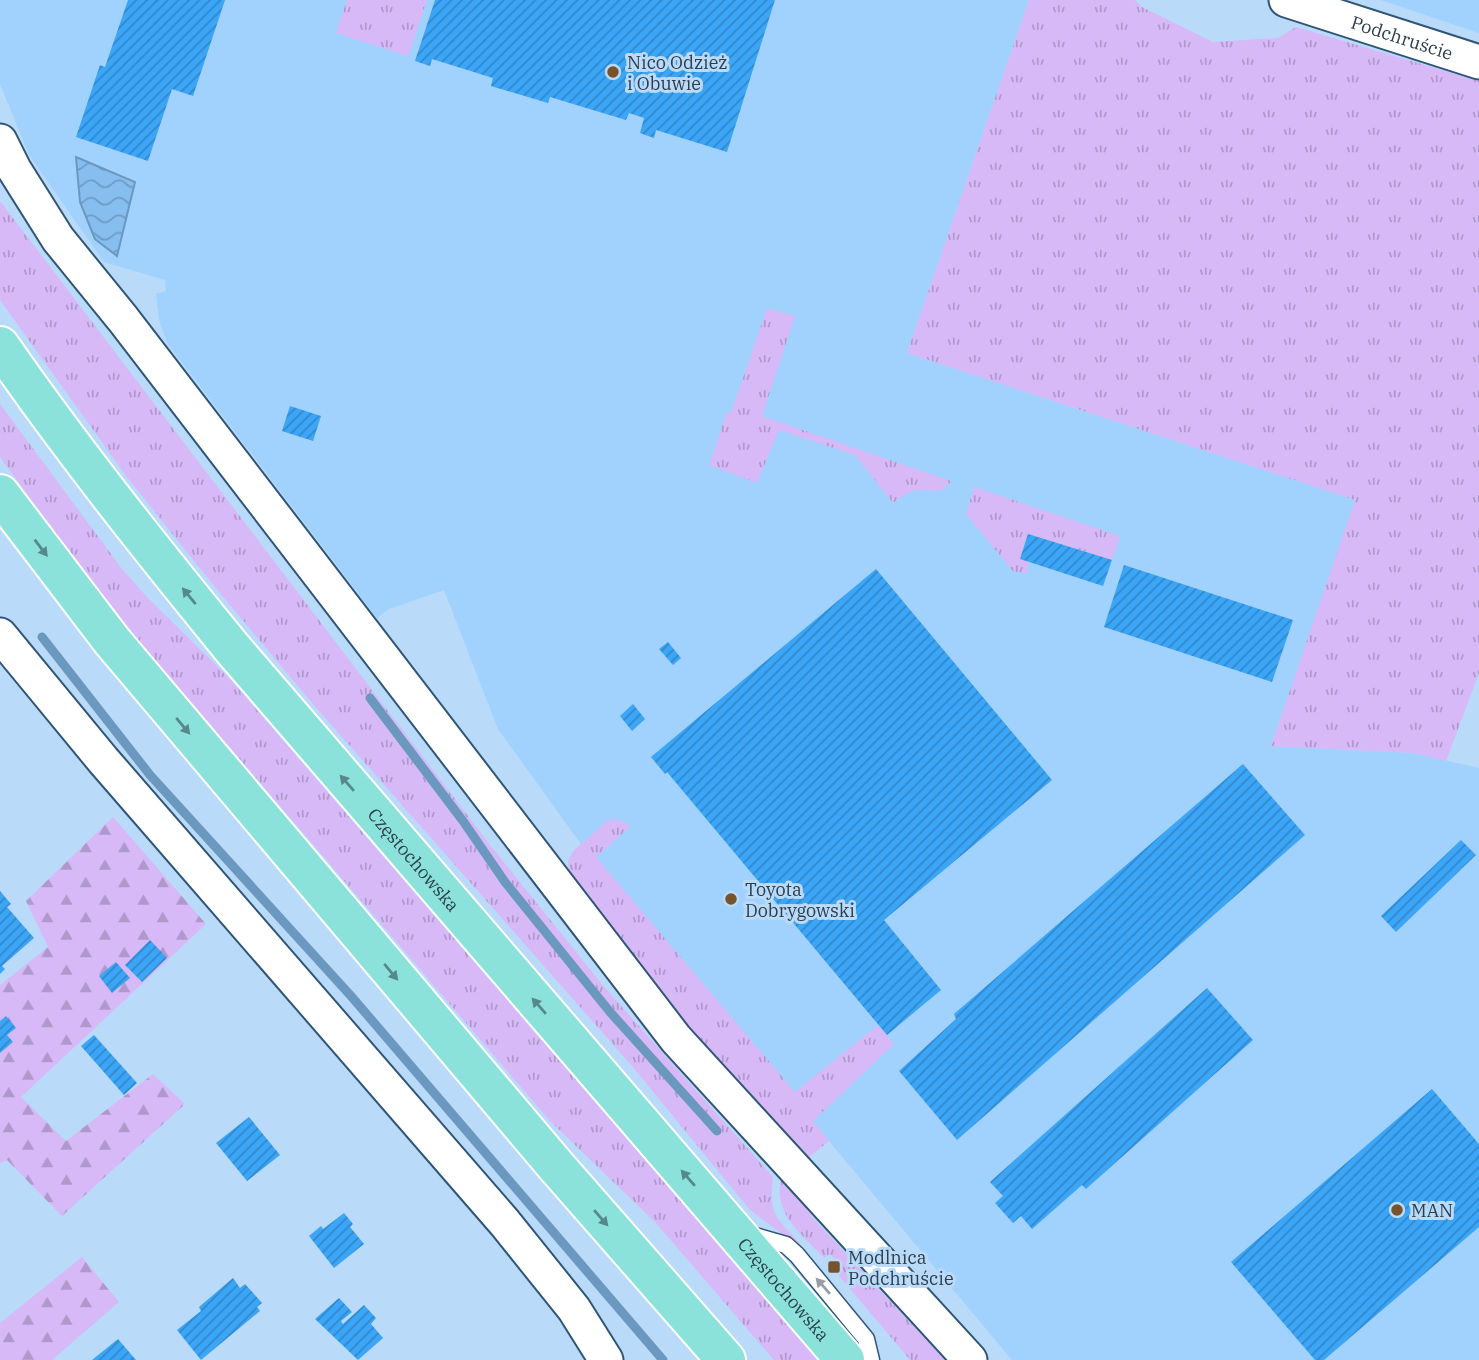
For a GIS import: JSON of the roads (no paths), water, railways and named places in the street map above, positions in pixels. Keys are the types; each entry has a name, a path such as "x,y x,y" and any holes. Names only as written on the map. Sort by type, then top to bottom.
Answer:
{"main road":[{"name":"Częstochowska","path":"0,346 33,395 137,532 223,638 845,1360"},
{"path":"0,494 112,641 556,1166 726,1360"}],"street":[{"name":"Podchruście","path":"1286,0 1479,62"},
{"path":"0,141 14,169 58,239 123,319 676,1039 970,1360"},
{"path":"0,635 103,761 505,1223 574,1310 606,1360"}],"lane":[{"path":"733,1229 786,1245 866,1339 872,1360"}],"water":[{"path":"76,157 135,182 117,256 95,239 80,202"}],"waterway":[{"path":"42,637 150,775 351,996 663,1360"},
{"path":"370,698 463,821 505,882 610,1012 717,1131"}],"place":[{"name":"Nico Odzież i Obuwie","path":"613,72"},
{"name":"Toyota Dobrygowski","path":"731,899"},
{"name":"MAN","path":"1397,1210"},
{"name":"Modlnica Podchruście","path":"834,1267"}]}
